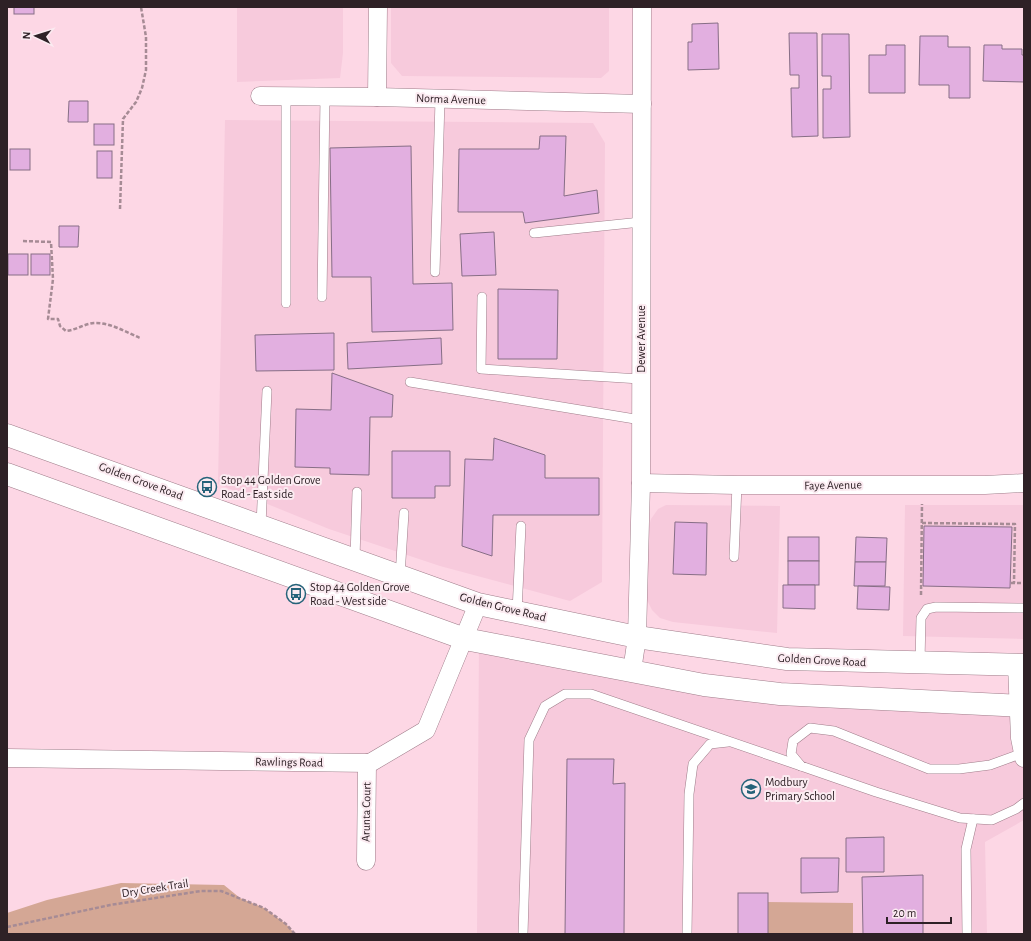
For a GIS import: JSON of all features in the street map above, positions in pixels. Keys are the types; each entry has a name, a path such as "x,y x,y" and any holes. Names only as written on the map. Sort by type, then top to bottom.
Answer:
{"main road":[{"name":"Golden Grove Road","path":"7,434 478,604 637,637 787,660 1021,665"},
{"path":"7,474 465,639 704,685 780,694 1021,706"}],"street":[{"path":"377,97 378,7"},
{"name":"Dewer Avenue","path":"632,671 637,637 642,420 640,379 642,7"},
{"name":"Norma Avenue","path":"260,96 377,97 440,100 642,104"},
{"name":"Faye Avenue","path":"641,484 737,486 923,484 985,485 1024,483"},
{"name":"Rawlings Road","path":"7,758 370,763 426,730 465,639 478,604"},
{"path":"1021,665 1020,738 1024,755"},
{"name":"Arunta Court","path":"366,861 367,763"}],"lane":[{"path":"286,97 286,303"},
{"path":"322,297 325,97"},
{"path":"435,272 440,100"},
{"path":"534,233 641,222"},
{"path":"482,296 481,369 640,379"},
{"path":"410,382 642,420"},
{"path":"261,525 267,391"},
{"path":"734,557 737,486"},
{"path":"355,559 357,492"},
{"path":"400,576 404,513"},
{"path":"517,612 521,526"},
{"path":"920,664 921,618 927,609 936,607 1024,608"},
{"path":"524,934 529,740 546,706 565,694 591,694 876,792 960,818 992,820 1016,809 1024,803"},
{"path":"801,766 791,754 793,741 810,728 834,731 929,769 959,769 990,765 1024,755"},
{"path":"687,934 688,794 693,764 710,744 731,742"},
{"path":"967,934 966,849 973,819"}],"path":[{"path":"120,209 123,119 136,102 142,88 146,70 146,37 141,7"},
{"path":"23,241 51,242 53,278 48,319 58,319 60,326 66,331 76,330 94,323 106,324 140,338"},
{"path":"921,618 923,484"},
{"path":"922,523 1015,524 1013,583 1024,583"},
{"name":"Dry Creek Trail","path":"7,927 110,904 201,890 221,891 264,908 286,924 295,934"}],"shaded area":[{"path":"237,7 343,7 343,53 340,78 237,82"},
{"path":"391,7 609,7 609,71 601,78 402,76 391,63"},
{"path":"225,120 593,123 605,143 602,582 570,601 440,566 329,529 218,484"},
{"path":"666,505 780,506 777,633 673,622 660,618 652,610 647,600 648,530 651,519 658,509"},
{"path":"905,505 1024,505 1024,639 903,636"},
{"name":"Modbury Primary School","path":"479,641 632,671 1018,706 1024,758 1024,820 985,842 987,934 477,934"},
{"path":"121,883 224,885 240,898 264,908 286,924 295,934 7,934 7,913 47,900"},
{"path":"767,902 853,903 853,934 768,934"}],"building":[{"path":"14,7 34,7 34,14 14,14"},
{"path":"718,23 719,69 688,70 688,42 692,42 692,24"},
{"path":"789,33 817,33 818,136 792,137 791,88 799,88 799,75 790,75"},
{"path":"822,34 849,34 850,137 823,138 823,89 831,89 831,76 822,76"},
{"path":"920,36 948,36 948,47 970,47 970,98 949,98 949,85 919,85"},
{"path":"886,45 905,45 905,93 869,93 869,55 886,55"},
{"path":"984,45 1002,45 1002,49 1022,49 1022,55 1024,55 1024,82 983,81"},
{"path":"69,101 88,101 88,122 68,122"},
{"path":"94,124 114,124 114,145 94,145"},
{"path":"540,136 566,136 564,196 597,190 599,213 525,223 523,212 458,212 459,149 539,149"},
{"path":"411,146 413,284 452,283 453,330 372,332 371,277 332,277 330,148"},
{"path":"10,149 30,149 30,170 10,170"},
{"path":"97,151 112,151 112,178 97,178"},
{"path":"59,226 79,226 78,247 59,247"},
{"path":"494,232 496,275 462,276 460,234"},
{"path":"8,254 28,254 28,275 8,275"},
{"path":"31,254 50,254 50,275 31,275"},
{"path":"498,289 558,290 557,359 498,359"},
{"path":"334,333 334,370 256,371 255,335"},
{"path":"441,338 442,364 348,369 347,343"},
{"path":"332,373 393,395 392,417 370,417 369,475 330,474 330,468 295,467 296,409 331,410"},
{"path":"494,438 545,455 545,478 599,478 599,515 493,515 492,556 462,546 465,459 493,460"},
{"path":"392,451 450,451 450,486 435,486 435,498 392,498"},
{"path":"675,522 707,523 706,575 673,574"},
{"path":"924,526 1012,527 1010,588 923,586"},
{"path":"788,537 819,537 819,561 788,561"},
{"path":"856,537 887,538 886,562 855,562"},
{"path":"788,561 819,561 819,585 788,585"},
{"path":"855,562 886,562 885,586 854,586"},
{"path":"783,585 815,585 815,609 783,608"},
{"path":"858,586 890,587 889,610 857,609"},
{"path":"567,759 614,759 613,784 625,783 624,934 565,934"},
{"path":"884,837 884,872 846,872 846,838"},
{"path":"801,858 839,858 838,892 801,893"},
{"path":"923,875 923,934 863,934 862,877"},
{"path":"738,893 768,893 768,934 738,934"}],"place":[{"name":"Stop 44 Golden Grove Road - East side","path":"207,487"},
{"name":"Stop 44 Golden Grove Road - West side","path":"296,594"},
{"name":"Modbury Primary School","path":"751,789"}]}
